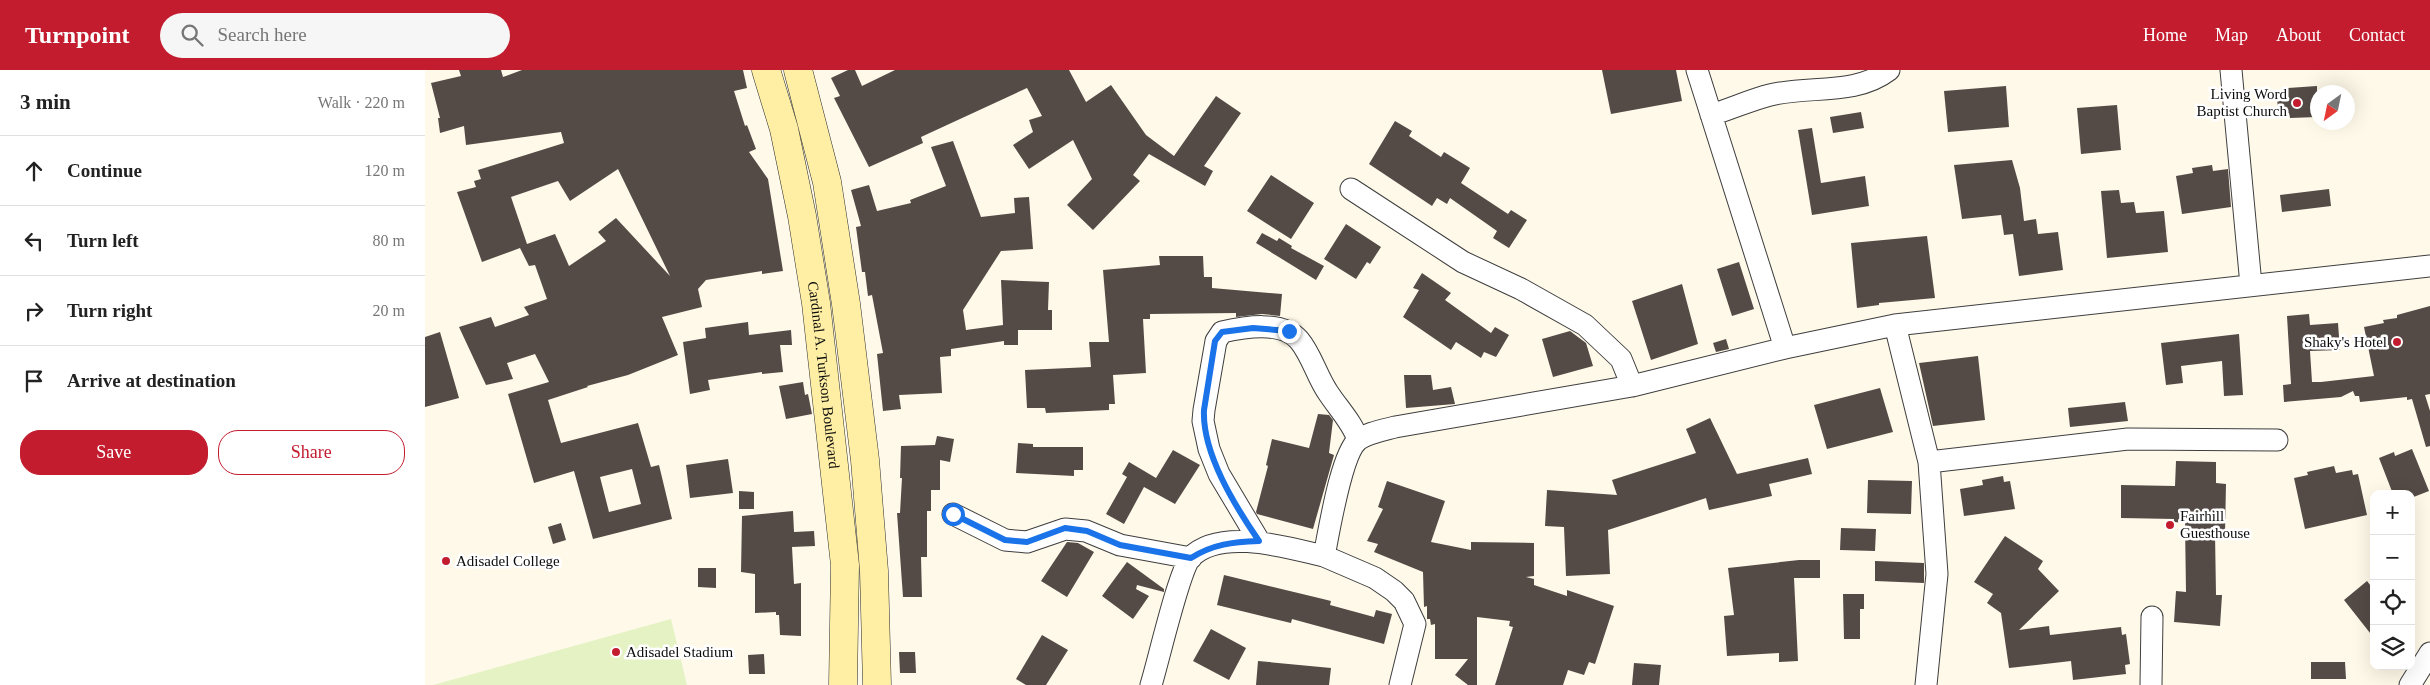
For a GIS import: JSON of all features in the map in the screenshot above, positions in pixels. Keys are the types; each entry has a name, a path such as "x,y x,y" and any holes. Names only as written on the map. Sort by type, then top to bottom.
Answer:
{"street":[{"name":"Cardinal A. Turkson Boulevard","path":"766,70 785,129 803,216 816,303 845,565 843,685"},
{"name":"Cardinal A. Turkson Boulevard","path":"798,70 827,182 845,304 865,460 874,571 877,685"},
{"path":"1697,70 1785,348"},
{"path":"1711,115 1769,95 1803,89 1835,88 1859,84 1879,78 1889,70"},
{"path":"2231,70 2251,285"},
{"path":"1351,189 1463,262 1585,324 1621,359 1632,386"},
{"path":"1358,440 1395,427 1632,386 1785,348 1895,325 2430,266"},
{"path":"1895,325 1929,462 1937,574 1926,685"},
{"path":"1259,541 1219,474 1209,449 1203,421 1215,341 1222,332 1253,328 1289,331 1300,341 1326,390 1355,432 1358,440 1340,480 1324,556"},
{"path":"1929,462 2128,439 2277,440"},
{"path":"953,514 1005,540 1027,542 1065,528 1087,531 1120,545 1191,558"},
{"path":"1151,685 1182,576 1191,558 1205,549 1225,543 1259,541 1324,556 1375,578 1395,591 1404,601 1415,624 1400,685"},
{"path":"2151,685 2152,618"},
{"path":"2410,685 2430,653"}],"green space":[{"name":"Adisadel Stadium","path":"671,619 687,685 433,685"}],"building":[{"path":"459,70 501,70 503,77 522,70 743,70 747,88 734,91 745,126 747,125 756,149 749,152 768,179 783,271 762,274 762,271 706,280 698,289 702,307 662,317 678,355 628,375 587,386 548,400 561,443 638,423 651,467 659,465 672,519 593,539 574,471 534,483 508,394 549,382 535,354 507,363 513,379 486,385 459,327 491,317 495,327 529,315 524,307 547,299 535,265 529,266 520,248 482,262 457,192 476,187 474,181 481,179 478,170 564,143 561,132 466,145 464,126 440,133 438,118 440,118 431,83 461,76","holes":["618,169 670,276 616,218 598,232 606,241 569,266 555,234 527,244 511,197 558,181 570,201","632,469 641,504 609,512 600,477"]},
{"path":"848,70 855,70 862,86 895,70 1069,70 1086,102 1111,85 1146,135 1174,156 1216,96 1241,113 1204,166 1213,171 1205,186 1149,154 1133,175 1140,181 1093,230 1067,205 1092,179 1073,140 1029,169 1013,145 1033,132 1029,120 1042,116 1027,88 921,137 923,143 869,167 834,98 840,96 831,78"},
{"path":"1602,70 1676,70 1682,101 1611,114"},
{"path":"2006,86 2009,127 1948,132 1944,91"},
{"path":"2310,86 2310,117 2290,118 2289,113 2278,114 2277,93 2288,93 2288,88"},
{"path":"2117,105 2121,150 2081,154 2077,108"},
{"path":"1861,112 1864,128 1833,133 1830,117"},
{"path":"1395,121 1412,131 1409,136 1441,157 1444,152 1470,168 1461,183 1508,214 1511,210 1527,220 1509,248 1493,238 1497,231 1450,198 1447,204 1437,198 1432,206 1369,164"},
{"path":"1812,128 1821,183 1865,176 1869,206 1812,215 1798,130"},
{"path":"953,141 981,217 1015,213 1014,198 1029,197 1033,249 1001,251 963,310 966,330 1003,325 1001,280 1049,282 1048,310 1052,310 1052,330 1018,330 1018,345 1004,345 1004,341 951,349 951,356 940,357 942,393 899,395 901,409 883,411 877,354 883,353 872,295 868,296 865,272 862,272 856,227 861,226 851,190 869,185 877,211 911,203 910,200 946,186 931,147"},
{"path":"2012,160 2020,188 2024,221 2036,219 2038,234 2058,232 2063,270 2019,276 2013,234 2004,235 2001,215 1962,219 1954,165"},
{"path":"2212,165 2213,171 2228,169 2231,207 2182,214 2176,176 2193,173 2192,168"},
{"path":"1271,175 1314,203 1291,239 1247,211"},
{"path":"2329,189 2331,206 2282,212 2280,195"},
{"path":"2119,190 2121,203 2134,202 2136,213 2164,211 2168,252 2107,258 2101,191"},
{"path":"1346,224 1381,247 1370,264 1367,262 1356,279 1324,259"},
{"path":"1262,233 1277,241 1279,238 1292,246 1291,248 1324,266 1316,280 1256,243"},
{"path":"1927,236 1935,298 1879,303 1879,305 1857,308 1851,243"},
{"path":"1159,256 1203,256 1204,277 1212,277 1212,288 1282,294 1280,316 1262,314 1236,317 1236,313 1150,314 1150,319 1143,319 1146,373 1113,375 1115,404 1109,404 1109,410 1046,413 1045,408 1027,408 1025,370 1091,367 1089,342 1109,342 1103,270 1160,265"},
{"path":"1739,262 1754,309 1732,316 1717,269"},
{"path":"1422,273 1451,293 1445,300 1491,333 1495,327 1509,335 1496,357 1484,352 1481,358 1456,342 1451,350 1403,317 1419,290 1413,288"},
{"path":"1682,284 1698,344 1651,360 1632,301"},
{"path":"2430,306 2430,394 2425,395 2430,411 2430,446 2426,447 2412,399 2407,400 2407,397 2360,402 2359,396 2355,396 2353,391 2341,397 2284,402 2283,385 2291,384 2287,316 2309,314 2310,325 2338,323 2340,350 2310,351 2312,382 2321,382 2374,376 2364,327 2384,323 2383,320 2397,318 2397,315"},
{"path":"748,322 749,335 791,330 792,345 780,345 783,372 762,374 762,372 708,380 710,390 690,394 683,342 706,338 705,328"},
{"path":"1570,331 1586,343 1593,366 1553,377 1542,339"},
{"path":"440,332 459,398 425,407 425,337"},
{"path":"2239,334 2243,395 2224,396 2222,361 2181,366 2183,383 2166,385 2161,343"},
{"path":"1726,339 1729,349 1716,352 1713,343"},
{"path":"1978,356 1985,420 1933,426 1919,363"},
{"path":"1404,375 1431,375 1433,390 1451,387 1455,404 1406,408"},
{"path":"803,382 805,395 808,394 812,414 786,419 779,386"},
{"path":"1880,388 1893,432 1827,449 1814,405"},
{"path":"2125,402 2128,421 2070,427 2068,408"},
{"path":"1318,414 1329,415 1333,420 1329,453 1334,455 1313,529 1257,514 1272,439 1309,448"},
{"path":"1710,418 1737,474 1808,458 1812,474 1769,484 1772,496 1709,510 1706,498 1608,530 1610,574 1566,576 1564,527 1545,526 1547,490 1617,495 1612,480 1696,453 1686,429"},
{"path":"937,436 954,439 950,462 940,460 940,490 931,490 931,511 927,511 927,557 921,557 922,597 903,597 897,513 900,513 901,446 935,445"},
{"path":"1018,443 1033,444 1033,447 1083,447 1083,470 1074,470 1074,476 1016,473"},
{"path":"2412,449 2429,491 2415,496 2415,490 2391,490 2379,458 2394,452 2395,456"},
{"path":"1173,450 1200,465 1175,504 1144,487 1124,524 1106,514 1127,477 1122,474 1129,462 1156,478"},
{"path":"728,459 733,493 690,498 686,465"},
{"path":"2176,461 2216,462 2216,483 2226,484 2225,533 2215,533 2216,595 2222,595 2220,626 2174,622 2176,591 2186,592 2185,523 2174,522 2174,519 2121,518 2121,485 2175,486"},
{"path":"2334,466 2336,473 2352,470 2353,475 2358,474 2367,515 2305,529 2294,478 2308,475 2307,472"},
{"path":"2003,476 2004,482 2010,481 2015,509 1964,516 1960,489 1983,485 1982,480"},
{"path":"1868,480 1912,481 1911,514 1867,513"},
{"path":"1387,481 1445,501 1431,542 1471,550 1471,542 1534,543 1534,576 1526,577 1534,579 1534,585 1567,596 1567,590 1614,606 1595,664 1589,662 1584,675 1568,670 1563,685 1495,685 1513,627 1509,626 1510,621 1477,617 1477,685 1468,685 1455,675 1468,659 1435,659 1435,624 1431,625 1430,619 1427,619 1427,606 1424,607 1423,572 1374,552 1378,544 1367,541 1383,509 1378,507"},
{"path":"739,491 754,492 754,509 739,509"},
{"path":"793,511 794,532 814,531 815,546 792,547 794,584 801,583 801,636 780,635 779,615 776,615 776,612 755,613 755,574 741,572 742,516"},
{"path":"561,523 566,540 553,544 548,527"},
{"path":"1841,528 1876,529 1875,551 1840,550"},
{"path":"2005,536 2043,561 2038,569 2059,591 2019,630 2049,626 2050,635 2121,627 2122,635 2126,634 2130,664 2125,665 2126,674 2073,680 2071,661 2009,668 2001,613 1987,603 1993,594 1974,582"},
{"path":"1067,542 1078,543 1094,552 1067,597 1041,581"},
{"path":"1799,560 1820,560 1820,578 1794,578 1798,661 1779,662 1779,653 1727,656 1724,616 1734,615 1728,568"},
{"path":"1875,561 1924,563 1924,583 1875,581"},
{"path":"1127,562 1164,589 1164,592 1137,585 1136,589 1149,596 1133,619 1102,596"},
{"path":"698,568 716,568 716,588 698,587"},
{"path":"1224,575 1331,601 1330,605 1374,617 1376,610 1392,614 1384,644 1292,619 1291,623 1217,605"},
{"path":"2367,581 2370,585 2370,633 2344,600"},
{"path":"1843,594 1864,594 1864,609 1860,609 1860,639 1844,639"},
{"path":"1211,629 1246,648 1229,680 1193,661"},
{"path":"1042,635 1068,650 1046,685 1026,685 1016,679"},
{"path":"899,652 915,652 916,673 900,673"},
{"path":"764,654 765,674 749,674 748,655"},
{"path":"1258,661 1331,668 1329,685 1256,685"},
{"path":"2311,662 2345,662 2346,679 2311,679"},
{"path":"1634,663 1661,665 1659,685 1632,685"}],"place":[{"name":"Living Word Baptist Church","path":"2297,103"},
{"name":"Shaky's Hotel","path":"2397,342"},
{"name":"Fairhill Guesthouse","path":"2170,525"},
{"name":"Adisadel College","path":"446,561"},
{"name":"Adisadel Stadium","path":"616,652"}],"route":[{"path":"953,514 1005,540 1027,542 1065,528 1087,531 1120,545 1191,558 1205,549 1225,543 1259,541 1219,474 1209,449 1203,421 1204,410 1212,370 1215,341 1222,332 1241,328 1278,328 1289,331"}]}
